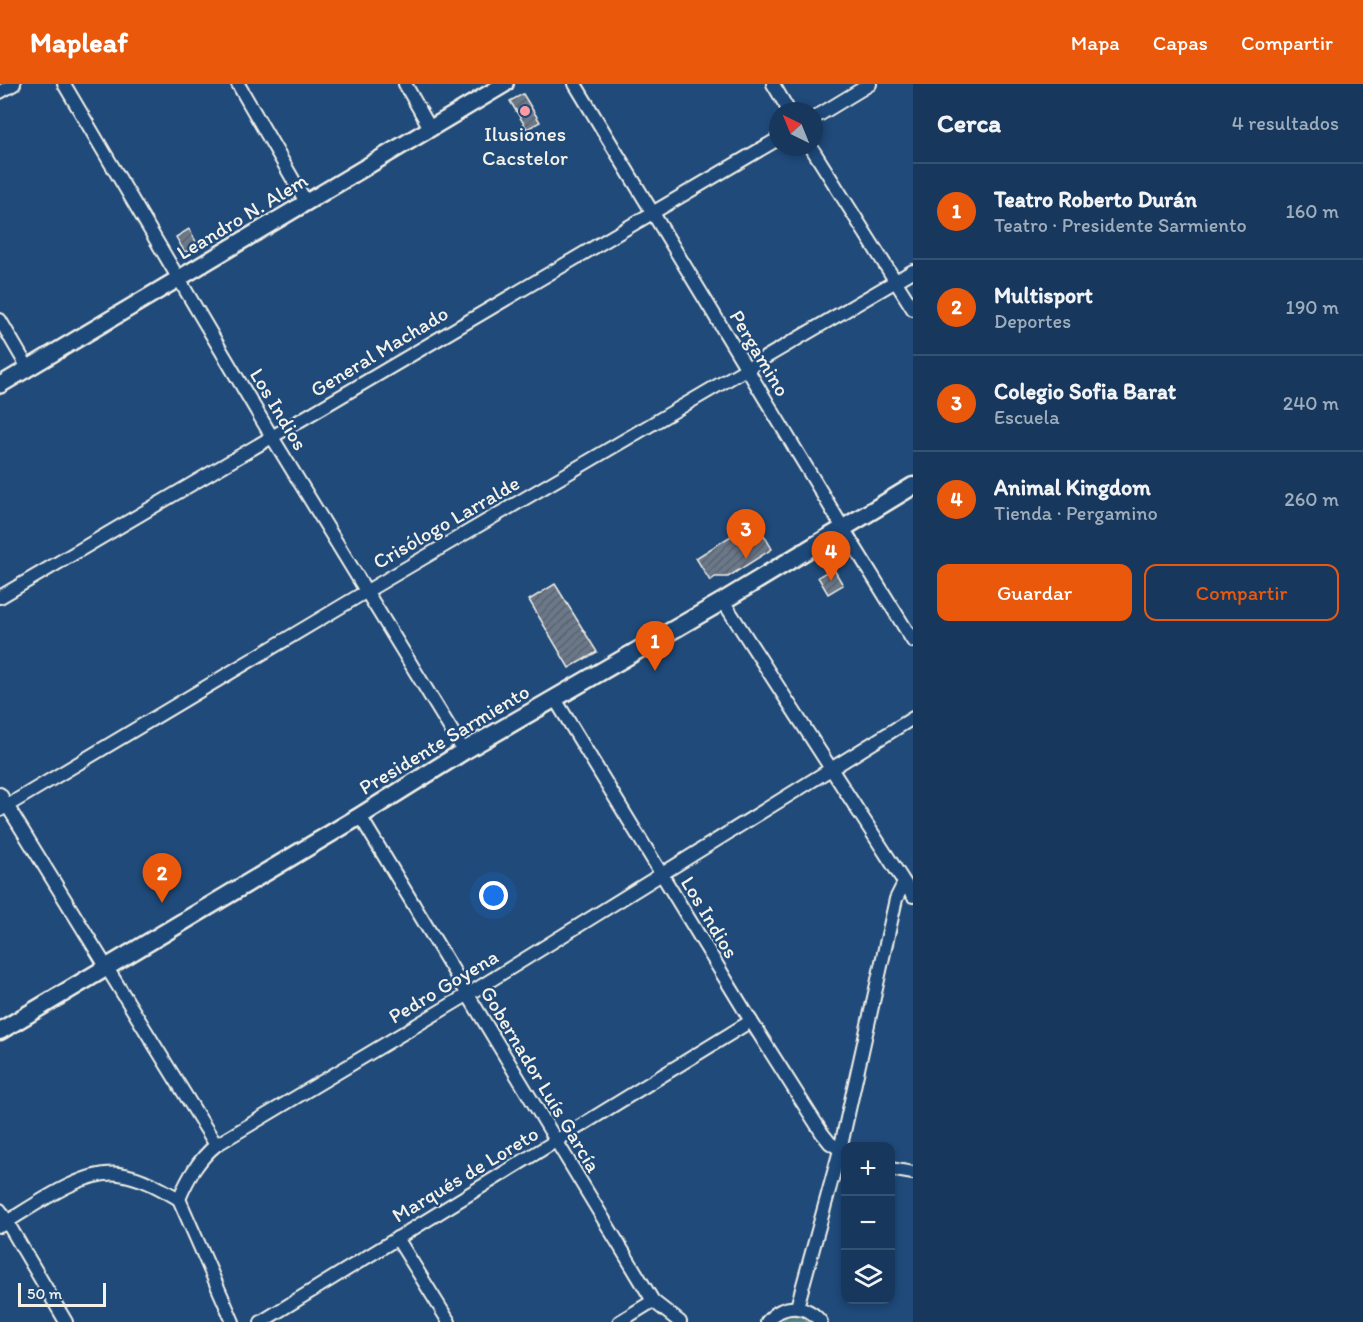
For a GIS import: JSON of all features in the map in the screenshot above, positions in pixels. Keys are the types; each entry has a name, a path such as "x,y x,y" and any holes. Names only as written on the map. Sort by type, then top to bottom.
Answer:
{"main road":[{"name":"Presidente Sarmiento","path":"0,1031 360,816 464,751 723,601 913,486"}],"street":[{"path":"0,92 14,84"},
{"name":"Los Indios","path":"64,84 272,436 464,751"},
{"path":"238,84 306,202"},
{"path":"405,84 430,128"},
{"name":"Leandro N. Alem","path":"0,385 505,84"},
{"name":"Pergamino","path":"575,84 913,641"},
{"path":"773,84 784,102"},
{"path":"823,113 870,84"},
{"name":"General Machado","path":"0,597 769,144"},
{"path":"817,156 913,309"},
{"name":"Crisólogo Larralde","path":"4,808 367,591 913,272"},
{"path":"0,321 28,368"},
{"path":"723,601 913,896"},
{"name":"Los Indios","path":"555,699 822,1133 830,1143 841,1150"},
{"name":"Pedro Goyena","path":"179,1199 193,1171 206,1153 216,1145 467,995 913,718"},
{"path":"0,794 4,808 107,966 216,1145"},
{"name":"Gobernador Luís García","path":"360,816 653,1301 680,1322"},
{"path":"845,1142 896,899 904,883"},
{"name":"Marqués de Loreto","path":"261,1322 751,1021"},
{"path":"797,1307 841,1158"},
{"path":"895,1170 913,1173"},
{"path":"3,1224 63,1189 105,1175 134,1177 159,1187 179,1199 233,1322"},
{"path":"0,1210 3,1224 66,1322"},
{"path":"397,1238 449,1322"},
{"path":"619,1322 653,1301"},
{"path":"767,1322 776,1313 786,1308 797,1307 814,1314 821,1322"}],"green space":[{"path":"790,1310 818,1322 771,1322"}],"building":[{"name":"Ilusiones Cacstelor","path":"523,94 540,122 527,129 510,101"},
{"path":"189,229 199,247 190,252 184,251 176,237"},
{"path":"734,534 743,548 764,535 772,549 728,577 715,577 710,581 696,558"},
{"path":"833,568 843,585 828,594 818,577"},
{"path":"555,584 597,652 569,668 529,600"}],"place":[{"name":"Ilusiones Cacstelor","path":"525,111"},
{"name":"Colegio Sofia Barat","path":"746,559"},
{"name":"Animal Kingdom","path":"831,581"},
{"name":"Teatro Roberto Durán","path":"655,671"},
{"name":"Multisport","path":"162,903"}]}
